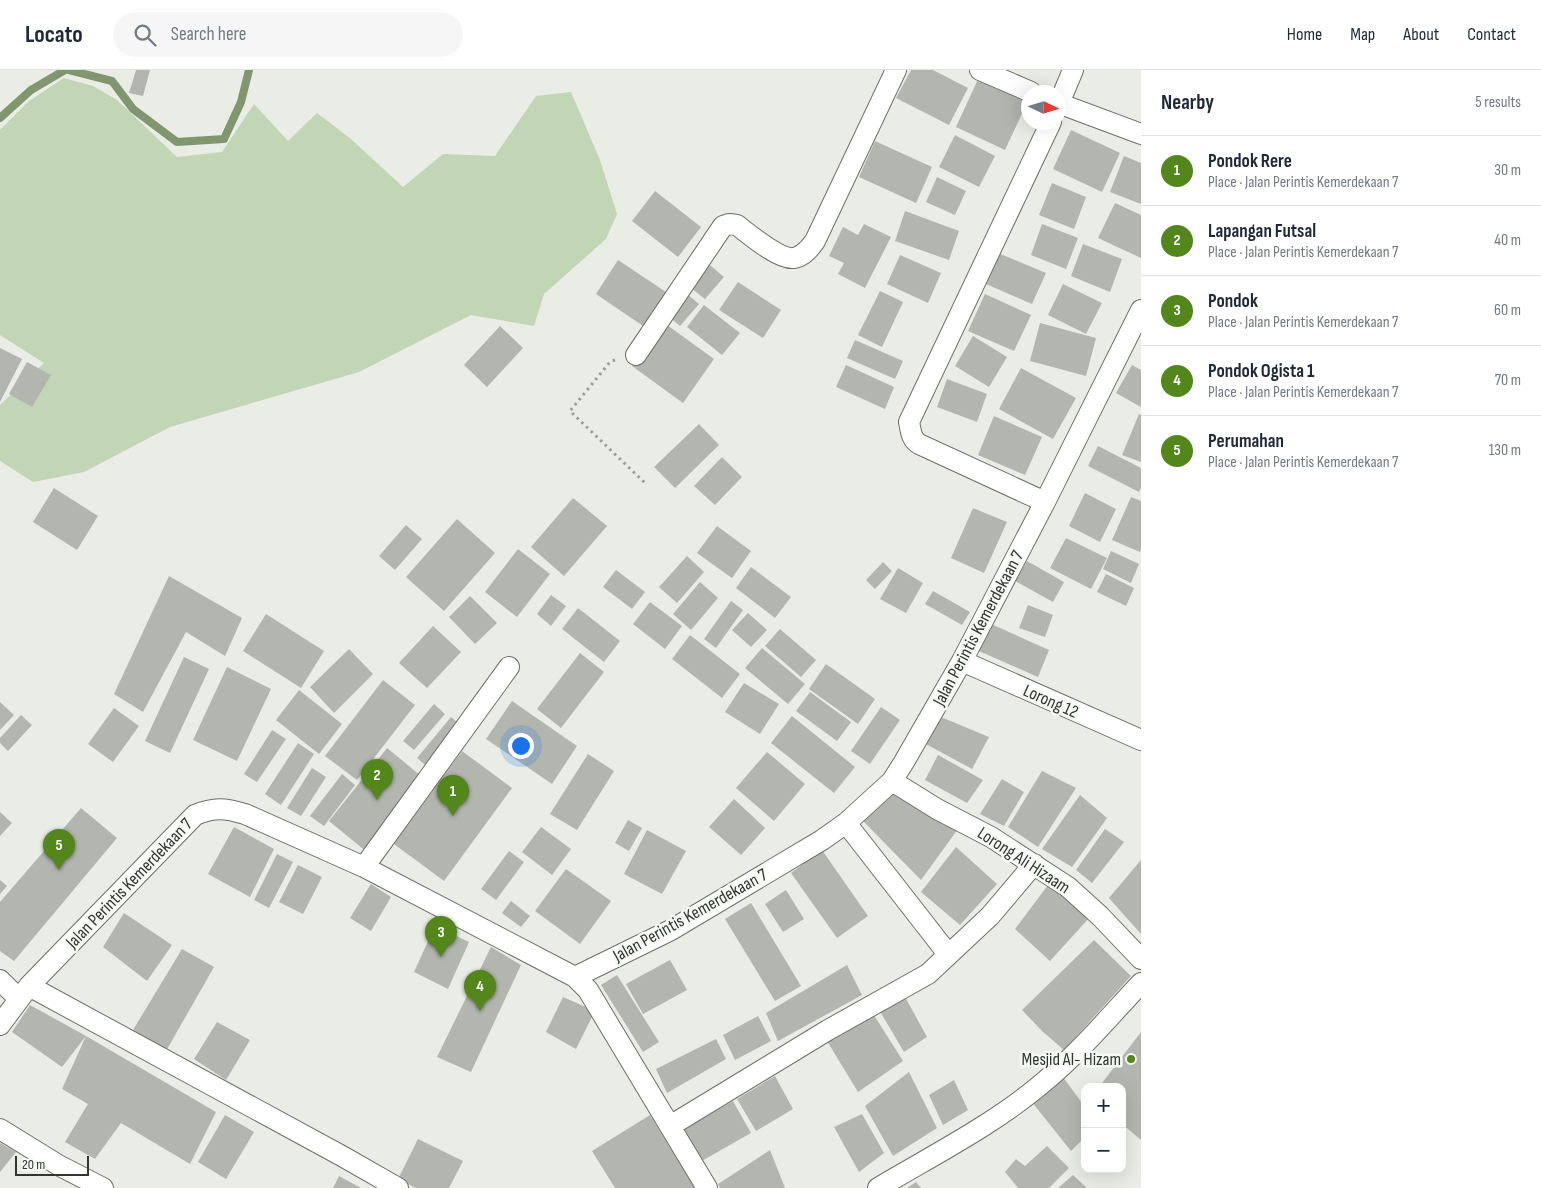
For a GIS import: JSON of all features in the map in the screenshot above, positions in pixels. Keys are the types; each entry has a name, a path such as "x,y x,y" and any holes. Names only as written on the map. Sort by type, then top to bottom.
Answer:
{"street":[{"path":"636,355 723,226 729,224 737,225 784,256 794,258 808,251 896,70"},
{"path":"980,70 1021,88"},
{"path":"1066,87 1073,70"},
{"path":"1066,107 1141,134"},
{"path":"1044,502 914,441 909,422 1047,130"},
{"name":"Jalan Perintis Kemerdekaan 7","path":"11,1006 195,815 210,809 229,809 245,814 364,867 575,977 671,930 822,840 846,823 892,781 962,661 1141,310"},
{"name":"Lorong 12","path":"962,661 1141,740"},
{"path":"364,867 509,667"},
{"name":"Lorong Ali Hizaam","path":"892,781 938,809 991,837 1068,887 1100,916 1141,960"},
{"path":"846,823 948,954"},
{"path":"670,1126 828,1030 928,974 990,916 1034,864"},
{"path":"575,977 588,990 707,1188"},
{"path":"0,980 11,1006 316,1142 398,1188"},
{"path":"878,1188 966,1136 1039,1086 1076,1053 1141,983"},
{"path":"0,1130 60,1166 103,1188"}],"path":[{"path":"636,355 610,362 570,411 646,484"}],"green space":[{"path":"64,78 93,86 117,100 177,157 222,152 254,104 288,141 317,113 351,139 403,187 443,154 495,156 536,96 571,92 600,160 617,214 606,239 544,294 534,326 471,315 359,372 170,427 84,472 33,482 0,461 0,405 44,363 0,335 0,130 29,101"}],"building":[{"path":"136,70 150,70 143,96 129,93"},
{"path":"911,70 933,70 968,88 949,125 896,98"},
{"path":"979,77 1021,98 1021,116 1005,150 956,127"},
{"path":"1071,130 1120,153 1102,192 1053,169"},
{"path":"955,135 995,156 979,187 939,167"},
{"path":"875,141 932,167 916,203 859,177"},
{"path":"1124,156 1141,163 1141,204 1110,192"},
{"path":"937,177 966,191 955,215 926,202"},
{"path":"1052,183 1086,197 1074,229 1039,215"},
{"path":"655,191 701,227 678,257 632,221"},
{"path":"1115,203 1141,215 1141,258 1098,238"},
{"path":"905,211 959,231 949,260 895,241"},
{"path":"864,224 891,237 865,288 838,274 844,263 829,256 843,227 858,235"},
{"path":"1042,224 1078,238 1066,269 1031,255"},
{"path":"1083,244 1122,259 1110,292 1071,276"},
{"path":"998,253 1046,273 1032,304 986,284"},
{"path":"900,255 941,273 928,303 887,284"},
{"path":"618,260 669,294 646,328 596,294"},
{"path":"705,261 724,277 705,299 686,284"},
{"path":"738,282 781,310 763,338 719,310"},
{"path":"1063,284 1102,303 1086,334 1048,315"},
{"path":"880,291 903,302 882,347 858,335"},
{"path":"686,293 699,304 680,326 668,316"},
{"path":"985,294 1031,315 1014,351 968,331"},
{"path":"704,305 740,333 722,355 687,327"},
{"path":"663,322 714,359 683,403 632,366"},
{"path":"1040,323 1096,338 1086,376 1030,361"},
{"path":"500,326 523,348 487,387 464,365"},
{"path":"973,336 1007,357 989,387 955,366"},
{"path":"855,340 903,361 895,379 847,358"},
{"path":"0,348 22,359 0,402"},
{"path":"27,362 51,375 32,407 9,394"},
{"path":"846,365 894,387 885,409 836,387"},
{"path":"1132,365 1141,370 1141,407 1116,393"},
{"path":"1021,368 1076,398 1053,439 999,409"},
{"path":"947,379 987,394 977,422 937,407"},
{"path":"1139,414 1141,415 1141,462 1122,455"},
{"path":"994,416 1042,437 1025,475 978,455"},
{"path":"699,424 719,445 675,488 654,467"},
{"path":"1098,446 1141,468 1141,488 1139,492 1088,466"},
{"path":"722,457 742,477 715,505 694,486"},
{"path":"54,488 98,516 77,550 33,522"},
{"path":"1085,493 1116,509 1100,542 1069,526"},
{"path":"1131,497 1141,501 1140,552 1112,540"},
{"path":"573,498 607,526 564,576 531,547"},
{"path":"973,508 1007,522 984,573 951,558"},
{"path":"457,519 495,553 444,611 406,577"},
{"path":"406,525 422,539 395,570 379,556"},
{"path":"717,526 751,551 732,578 697,553"},
{"path":"1066,538 1107,558 1091,589 1050,568"},
{"path":"518,549 550,574 517,617 485,592"},
{"path":"1111,551 1139,564 1131,583 1103,569"},
{"path":"687,556 704,572 677,603 659,587"},
{"path":"1027,561 1064,582 1053,602 1015,581"},
{"path":"883,562 892,571 875,589 866,580"},
{"path":"751,567 791,597 775,618 736,588"},
{"path":"898,568 923,583 906,613 880,599"},
{"path":"616,570 645,592 632,609 603,587"},
{"path":"1106,574 1134,588 1126,606 1097,592"},
{"path":"169,576 242,618 225,656 186,632 143,712 114,694"},
{"path":"700,582 718,598 691,630 673,614"},
{"path":"933,591 970,612 962,625 925,604"},
{"path":"551,595 566,606 551,626 537,614"},
{"path":"470,596 497,623 475,644 449,617"},
{"path":"731,601 743,610 716,648 704,639"},
{"path":"650,602 682,626 665,649 633,624"},
{"path":"1028,605 1053,615 1045,637 1019,628"},
{"path":"578,608 620,641 604,662 562,629"},
{"path":"748,613 767,630 751,647 732,630"},
{"path":"266,614 324,651 301,688 243,651"},
{"path":"991,624 1049,650 1038,677 979,651"},
{"path":"433,626 461,652 427,688 399,663"},
{"path":"780,629 816,660 801,677 765,646"},
{"path":"690,635 740,674 722,698 672,659"},
{"path":"762,648 805,684 788,704 745,668"},
{"path":"349,649 373,674 334,713 310,687"},
{"path":"580,653 604,672 561,728 537,709"},
{"path":"184,657 209,669 170,753 145,741"},
{"path":"826,664 875,699 858,724 809,689"},
{"path":"227,667 271,689 237,761 193,740"},
{"path":"383,680 415,705 357,780 325,756"},
{"path":"744,683 779,704 760,734 725,712"},
{"path":"299,690 342,724 319,754 276,720"},
{"path":"810,692 851,722 837,741 796,711"},
{"path":"512,701 577,746 552,784 486,739"},
{"path":"0,702 14,715 0,730"},
{"path":"434,704 445,714 414,750 403,741"},
{"path":"881,707 900,720 870,764 851,751"},
{"path":"114,708 139,726 113,762 88,744"},
{"path":"21,715 32,725 8,751 0,743 0,738"},
{"path":"936,715 989,737 972,769 922,742"},
{"path":"792,716 855,767 834,793 771,743"},
{"path":"451,717 463,727 429,768 417,758"},
{"path":"272,730 286,739 257,782 244,774"},
{"path":"298,743 314,754 281,805 265,794"},
{"path":"387,748 426,780 368,853 329,821"},
{"path":"462,751 512,788 444,881 394,844"},
{"path":"767,752 805,784 774,821 736,788"},
{"path":"588,754 614,771 577,830 550,814"},
{"path":"938,755 983,780 967,803 925,780"},
{"path":"312,768 326,777 301,816 287,808"},
{"path":"1042,771 1076,788 1038,847 1008,827"},
{"path":"342,774 355,785 324,826 310,816"},
{"path":"1002,779 1024,792 1004,826 980,814"},
{"path":"898,789 958,829 921,880 863,821"},
{"path":"1080,795 1107,818 1072,867 1042,849"},
{"path":"734,799 765,828 741,855 709,827"},
{"path":"81,808 117,838 14,961 0,951 0,902"},
{"path":"0,812 12,823 0,836"},
{"path":"628,820 642,828 629,851 615,843"},
{"path":"234,827 274,849 250,897 208,874"},
{"path":"541,827 571,849 552,875 522,852"},
{"path":"1105,829 1124,842 1092,883 1076,870"},
{"path":"647,830 686,851 662,894 624,874"},
{"path":"956,847 997,884 960,925 921,892"},
{"path":"822,850 868,916 837,938 791,873"},
{"path":"509,851 524,862 496,900 481,889"},
{"path":"277,854 293,862 269,908 254,900"},
{"path":"1141,860 1141,934 1109,898"},
{"path":"298,865 322,877 303,914 279,902"},
{"path":"566,869 611,901 580,944 535,911"},
{"path":"0,880 7,886 0,894"},
{"path":"1051,881 1090,917 1050,961 1015,929"},
{"path":"371,884 391,897 371,931 350,918"},
{"path":"786,890 804,919 783,932 765,904"},
{"path":"511,901 530,916 521,927 502,913"},
{"path":"751,903 801,986 775,1001 725,919"},
{"path":"124,913 172,945 147,981 103,947"},
{"path":"435,926 469,942 448,989 414,972"},
{"path":"1094,940 1131,976 1064,1050 1022,1010"},
{"path":"491,947 521,965 471,1072 437,1057"},
{"path":"182,949 214,967 166,1051 133,1030"},
{"path":"670,960 687,990 643,1014 626,984"},
{"path":"847,965 862,995 778,1041 766,1013"},
{"path":"617,975 659,1042 643,1052 601,985"},
{"path":"904,995 927,1037 904,1052 878,1008"},
{"path":"563,997 595,1011 576,1049 546,1032"},
{"path":"30,1005 86,1036 62,1067 12,1032"},
{"path":"872,1012 903,1061 858,1092 827,1041"},
{"path":"758,1016 771,1041 735,1060 723,1035"},
{"path":"217,1022 250,1040 226,1080 194,1059"},
{"name":"Mesjid Al- Hizam","path":"1141,1032 1141,1140 1126,1127 1126,1083 1102,1083"},
{"path":"86,1036 216,1112 190,1164 121,1123 95,1159 65,1142 88,1104 62,1089"},
{"path":"716,1039 726,1059 667,1093 656,1069"},
{"path":"909,1072 937,1128 893,1156 865,1106"},
{"path":"775,1076 793,1109 756,1131 737,1099"},
{"path":"1063,1077 1081,1102 1081,1141 1071,1151 1031,1101"},
{"path":"954,1080 968,1110 943,1125 929,1095"},
{"path":"733,1101 751,1133 700,1162 683,1130"},
{"path":"862,1114 884,1153 859,1172 834,1127"},
{"path":"225,1115 254,1132 226,1179 198,1162"},
{"path":"650,1115 695,1188 615,1188 592,1151"},
{"path":"418,1139 463,1161 449,1188 416,1188 398,1179"},
{"path":"0,1143 16,1152 0,1172"},
{"path":"1047,1146 1069,1168 1049,1188 1018,1188 1005,1172 1016,1159 1025,1166"},
{"path":"770,1150 785,1188 720,1188 718,1184"},
{"path":"1073,1175 1087,1188 1058,1188"},
{"path":"339,1176 361,1188 333,1188"},
{"path":"916,1182 921,1188 907,1188"}],"waterway":[{"path":"0,118 31,90 65,70"},
{"path":"69,70 112,81 133,109 177,142 224,139 241,102 249,70"}],"place":[{"name":"Lapangan Futsal","path":"377,800"},
{"name":"Pondok Rere","path":"453,816"},
{"name":"Perumahan","path":"59,870"},
{"name":"Pondok","path":"441,957"},
{"name":"Pondok Ogista 1","path":"480,1011"},
{"name":"Mesjid Al- Hizam","path":"1131,1059"}]}
